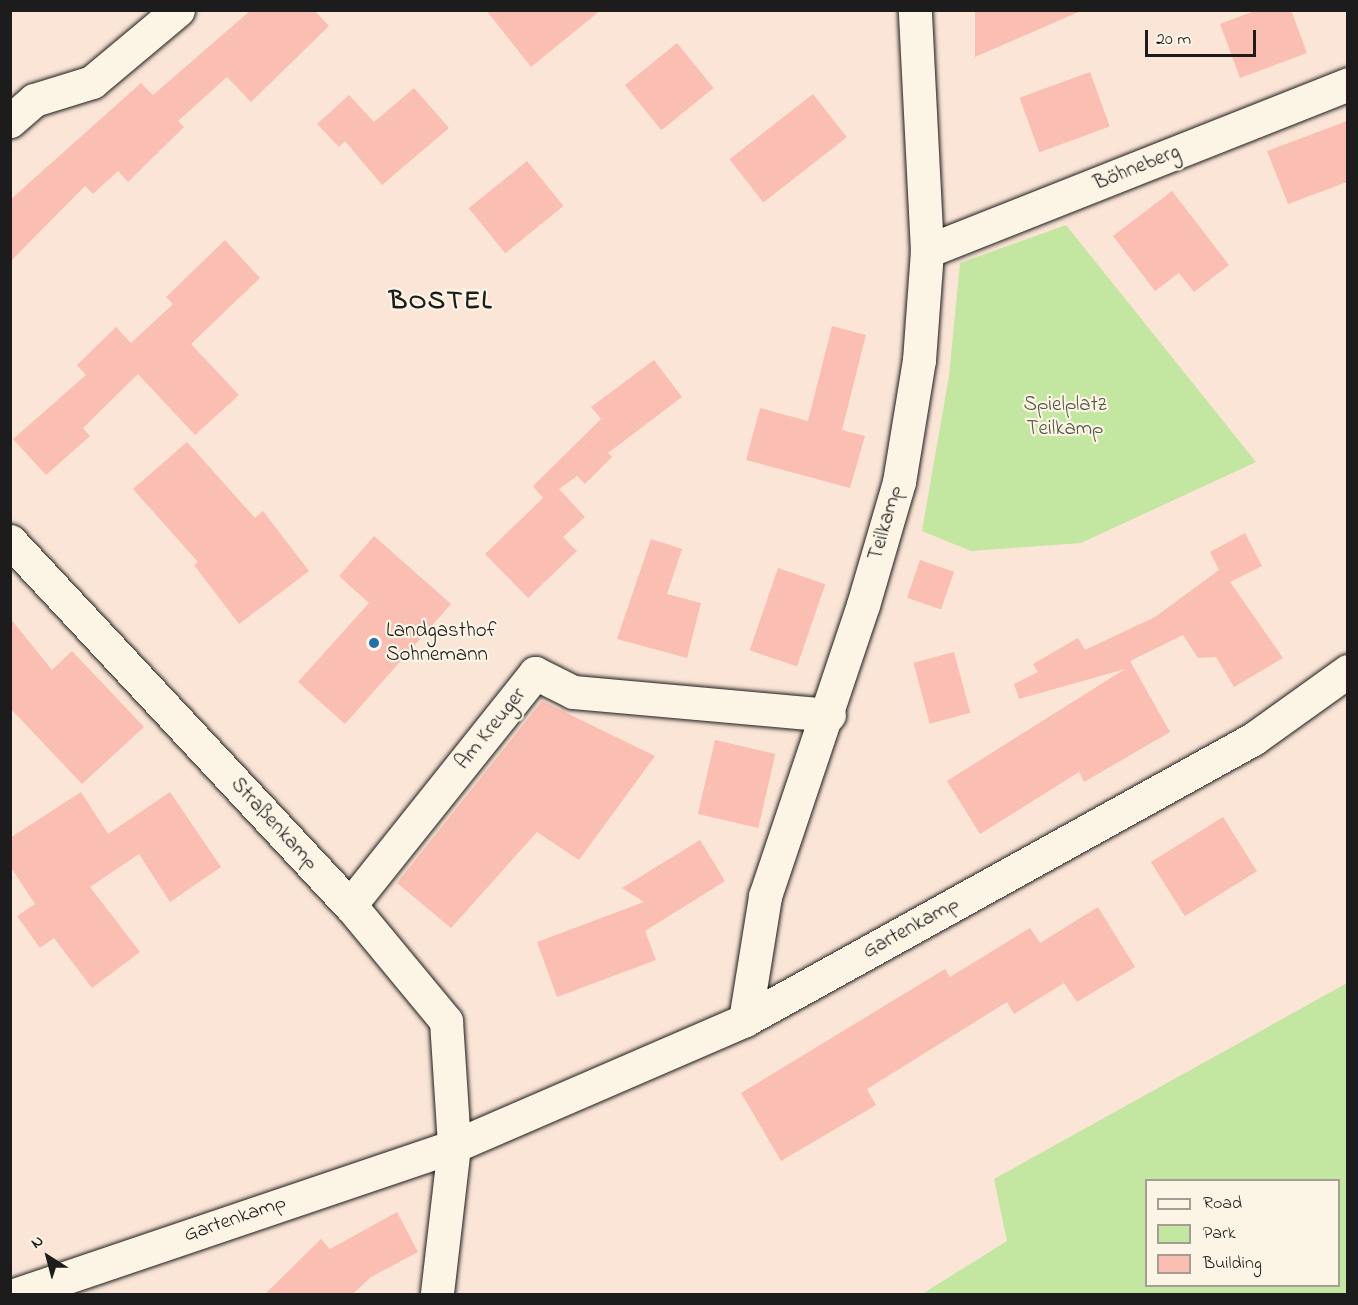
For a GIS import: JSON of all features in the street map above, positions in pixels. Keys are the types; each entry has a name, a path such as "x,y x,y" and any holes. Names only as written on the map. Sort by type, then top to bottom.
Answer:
{"street":[{"path":"10,121 34,100 92,82 178,10"},
{"name":"Teilkamp","path":"745,1020 765,896 829,715 899,482 920,360 927,251 915,10"},
{"name":"Böhneberg","path":"927,251 1347,84"},
{"name":"Straßenkamp","path":"10,541 350,905 446,1021 454,1146"},
{"name":"Gartenkamp","path":"17,1294 454,1146 745,1020 1253,739 1347,672"},
{"name":"Am Kreuger","path":"350,905 536,673 573,692 829,715"},
{"path":"437,1294 454,1146"}],"green space":[{"name":"Spielplatz Teilkamp","path":"1066,225 1256,462 1081,543 971,551 922,531 949,376 960,263"},
{"path":"1347,983 1347,1294 922,1294 1007,1241 994,1179"}],"building":[{"path":"251,10 314,10 329,26 251,102 227,77 178,121 184,127 128,182 118,171 93,194 85,186 10,262 10,200 141,83 153,95"},
{"path":"486,10 601,10 531,67"},
{"path":"975,10 1083,10 975,57"},
{"path":"1257,10 1291,10 1307,53 1240,78 1220,24"},
{"path":"677,43 714,88 661,130 625,85"},
{"path":"1090,72 1110,127 1039,152 1020,98"},
{"path":"414,88 449,128 382,185 345,141 339,147 317,124 349,95 374,122"},
{"path":"813,94 847,137 763,203 729,159"},
{"path":"1347,121 1347,182 1288,204 1267,151"},
{"path":"527,161 564,206 505,253 469,208"},
{"path":"1172,191 1229,265 1194,292 1179,273 1155,291 1113,236"},
{"path":"225,240 260,278 191,344 239,395 195,435 138,374 83,428 90,436 46,475 13,439 86,375 77,365 116,327 131,343 173,304 166,297"},
{"path":"832,326 866,335 842,430 865,436 850,488 746,460 760,408 808,421"},
{"path":"654,360 682,397 608,453 612,457 585,484 577,476 559,489 585,517 563,537 577,551 528,598 485,554 543,498 533,486 601,419 591,407"},
{"path":"187,442 255,518 263,511 309,571 239,624 194,565 198,562 133,489"},
{"path":"1245,533 1262,566 1230,582 1283,658 1234,687 1216,657 1198,658 1183,635 1130,661 1170,732 1084,782 1079,772 980,834 947,781 1125,669 1019,699 1014,684 1038,672 1033,664 1078,638 1085,650 1155,617 1219,570 1210,552"},
{"name":"Landgasthof Sohnemann","path":"374,536 451,604 345,724 298,682 369,603 339,576"},
{"path":"651,539 682,549 667,594 701,603 687,658 617,639"},
{"path":"920,560 954,572 941,610 907,598"},
{"path":"778,568 825,584 797,667 750,650"},
{"path":"10,618 52,670 72,651 144,727 82,784 10,708"},
{"path":"954,652 970,713 930,724 913,663"},
{"path":"542,701 655,756 579,860 537,832 451,928 397,883"},
{"path":"715,740 775,754 758,828 698,814"},
{"path":"81,792 108,834 170,792 221,867 170,902 139,854 90,887 140,952 92,988 54,938 40,948 17,916 35,904 10,866 10,838"},
{"path":"1223,817 1257,871 1185,916 1151,862"},
{"path":"700,840 725,881 645,931 656,960 557,997 537,942 644,902 622,888"},
{"path":"1098,907 1135,967 1077,1002 1064,983 1014,1014 1007,1002 867,1089 876,1105 781,1161 741,1093 945,969 950,977 1030,928 1040,943"},
{"path":"397,1212 418,1252 371,1277 353,1294 265,1294 321,1239 330,1249"}],"place":[{"name":"Landgasthof Sohnemann","path":"374,643"}],"district":[{"name":"BOSTEL","path":"441,302"}]}
